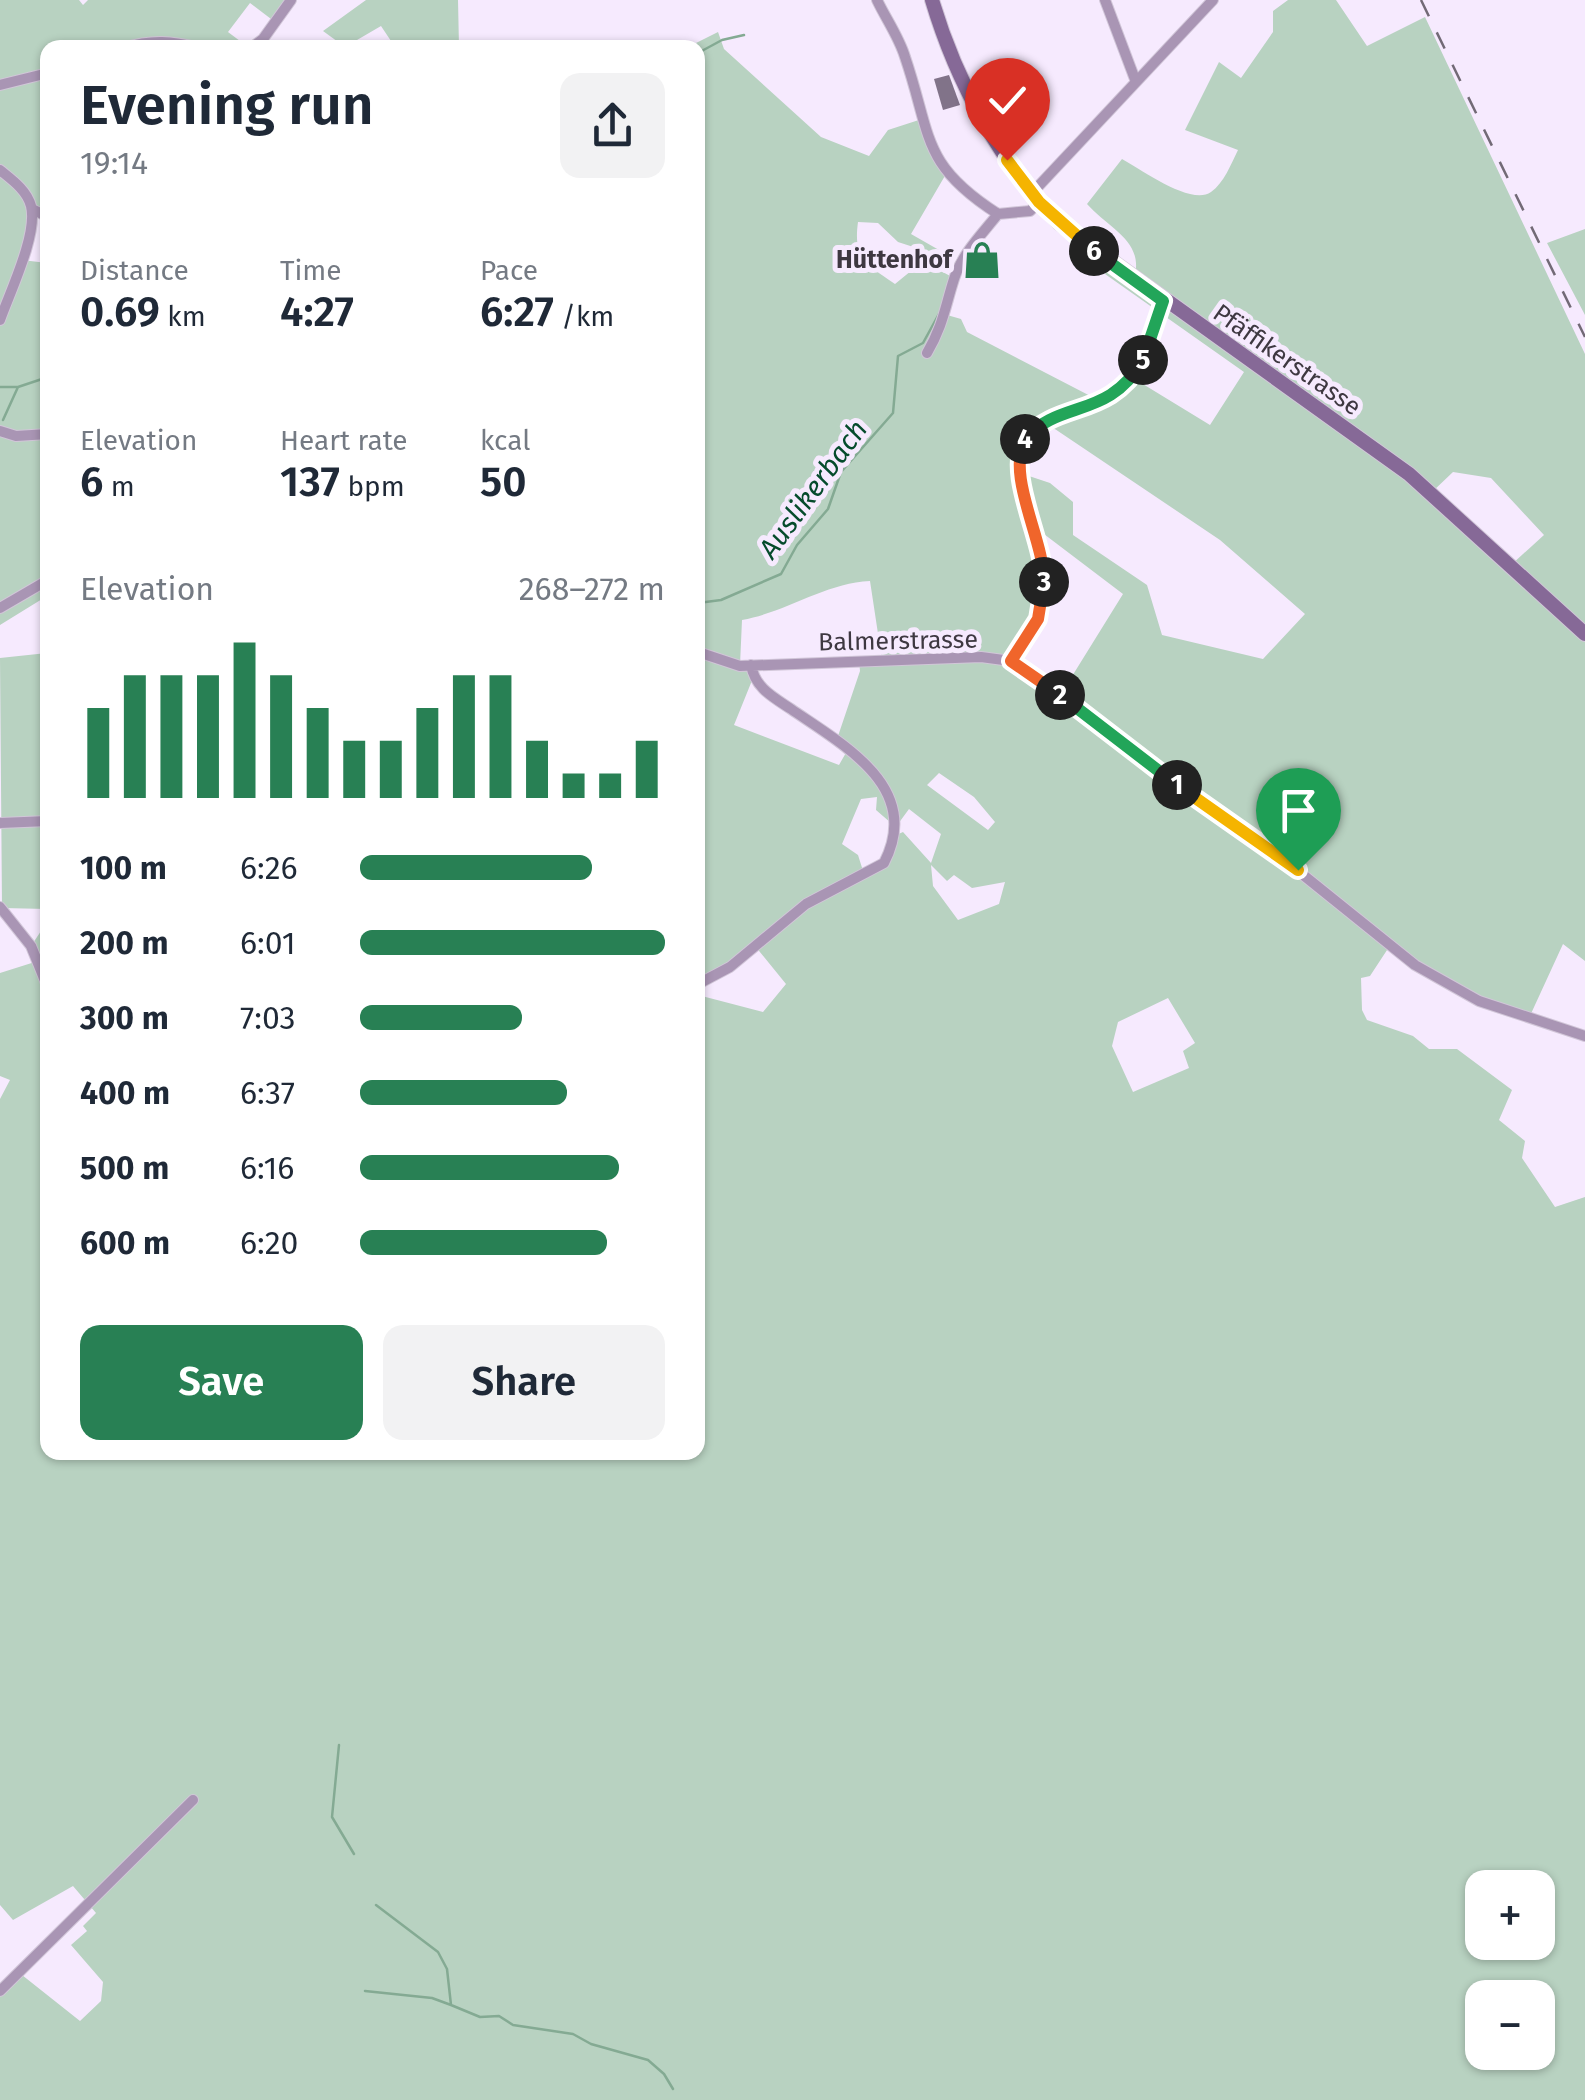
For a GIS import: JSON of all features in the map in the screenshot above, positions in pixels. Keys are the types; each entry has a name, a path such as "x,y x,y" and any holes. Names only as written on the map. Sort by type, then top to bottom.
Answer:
{"main road":[{"name":"Pfäffikerstrasse","path":"932,0 993,136 1035,198 1078,239 1409,474 1585,634"}],"street":[{"path":"262,40 291,0"},
{"path":"877,0 906,57 914,96 940,164 956,184 998,214 1030,210 1063,160 1212,0"},
{"path":"1105,0 1136,82"},
{"path":"0,85 40,75"},
{"path":"0,170 20,188 32,209 40,213"},
{"path":"0,320 30,236 32,209"},
{"path":"927,353 946,315 954,278 969,250 998,214"},
{"path":"1011,661 1038,619 1044,592 1044,563 1018,455 1035,428 1101,402 1125,387 1154,338 1163,301"},
{"path":"0,431 16,436 40,434"},
{"path":"0,608 40,585"},
{"name":"Balmerstrasse","path":"705,655 732,665 981,657 1011,661 1034,674 1215,815 1298,870 1415,965 1479,1001 1585,1036"},
{"path":"705,980 730,967 806,904 884,863 896,829 896,808 884,784 836,742 763,690 753,678 752,665"},
{"path":"0,823 40,820"},
{"path":"0,907 32,946 40,967"},
{"path":"0,1991 193,1800"}],"green space":[{"path":"0,0 79,0 83,5 88,0 291,0 275,22 250,3 228,32 239,40 40,40 40,211 33,209 22,260 40,262 40,600 0,625"},
{"path":"366,0 458,0 459,40 390,40 381,26 357,40 335,40 323,31"},
{"path":"1288,0 1336,0 1367,46 1425,17 1585,354 1585,961 1563,944 1529,1018 1495,1007 1389,947 1370,976 1361,978 1362,1010 1367,1020 1413,1036 1429,1049 1457,1049 1512,1090 1499,1120 1525,1141 1522,1158 1555,1207 1585,1197 1585,2100 0,2100 0,1991 22,1975 80,2021 101,2001 103,1982 71,1945 87,1931 83,1926 96,1913 73,1886 13,1920 0,1905 0,1099 10,1080 0,1076 0,973 38,961 31,946 40,932 40,1460 705,1460 705,997 763,1012 786,984 755,946 705,979 702,40 718,32 724,49 821,137 869,156 888,130 922,119 946,174 911,234 939,250 935,254 898,242 878,223 858,222 860,253 869,265 895,284 917,266 937,269 954,278 947,315 961,319 967,332 1100,401 1133,378 1210,425 1244,372 1105,274 1111,263 1134,279 1135,255 1123,237 1087,204 1122,159 1179,191 1202,195 1216,188 1238,150 1185,130 1219,62 1241,78 1273,32 1273,11","holes":["1046,423 1220,540 1305,614 1263,659 1162,635 1147,585 1073,535 1073,502 1050,483 1020,473 1018,455","1453,472 1491,478 1544,535 1511,565 1432,492","1036,528 1123,594 1061,694 1012,661 1039,619 1044,563","870,581 882,660 859,661 860,671 836,742 847,751 839,765 734,725 753,678 751,665 740,665 742,620 822,592","939,773 974,797 995,822 988,830 927,785","877,797 876,810 891,823 898,824 909,809 941,834 931,863 903,832 894,836 884,863 864,874 858,855 842,844 861,799","931,865 947,881 954,875 972,888 1005,882 999,904 958,920 933,886","1168,998 1195,1043 1183,1051 1189,1068 1133,1092 1112,1046 1118,1022"]},
{"path":"1585,229 1585,315 1547,243"},
{"path":"40,654 40,909 2,908 0,658"}],"building":[{"path":"949,75 960,105 943,110 934,79"}],"waterway":[{"path":"705,49 744,35"},
{"name":"Auslikerbach","path":"705,602 721,600 781,574 797,545 828,509 841,472 893,413 898,356 923,343 940,312"},
{"path":"3,420 18,387 40,380"},
{"path":"0,387 18,387"},
{"path":"339,1745 332,1817 354,1854"},
{"path":"376,1905 438,1952 447,1969 451,2005 480,2017 499,2016 513,2025 573,2034 591,2044 648,2060 673,2089"},
{"path":"365,1991 432,1998 451,2005"}],"railway":[{"path":"1421,0 1585,337"}],"place":[{"name":"Hüttenhof","path":"982,260"}],"route":[{"path":"1007,160 1059,223 1163,301 1154,338 1125,387 1101,402 1035,428 1018,455 1044,563 1044,592 1032,632 1011,661 1034,674 1215,815 1298,870"}]}
